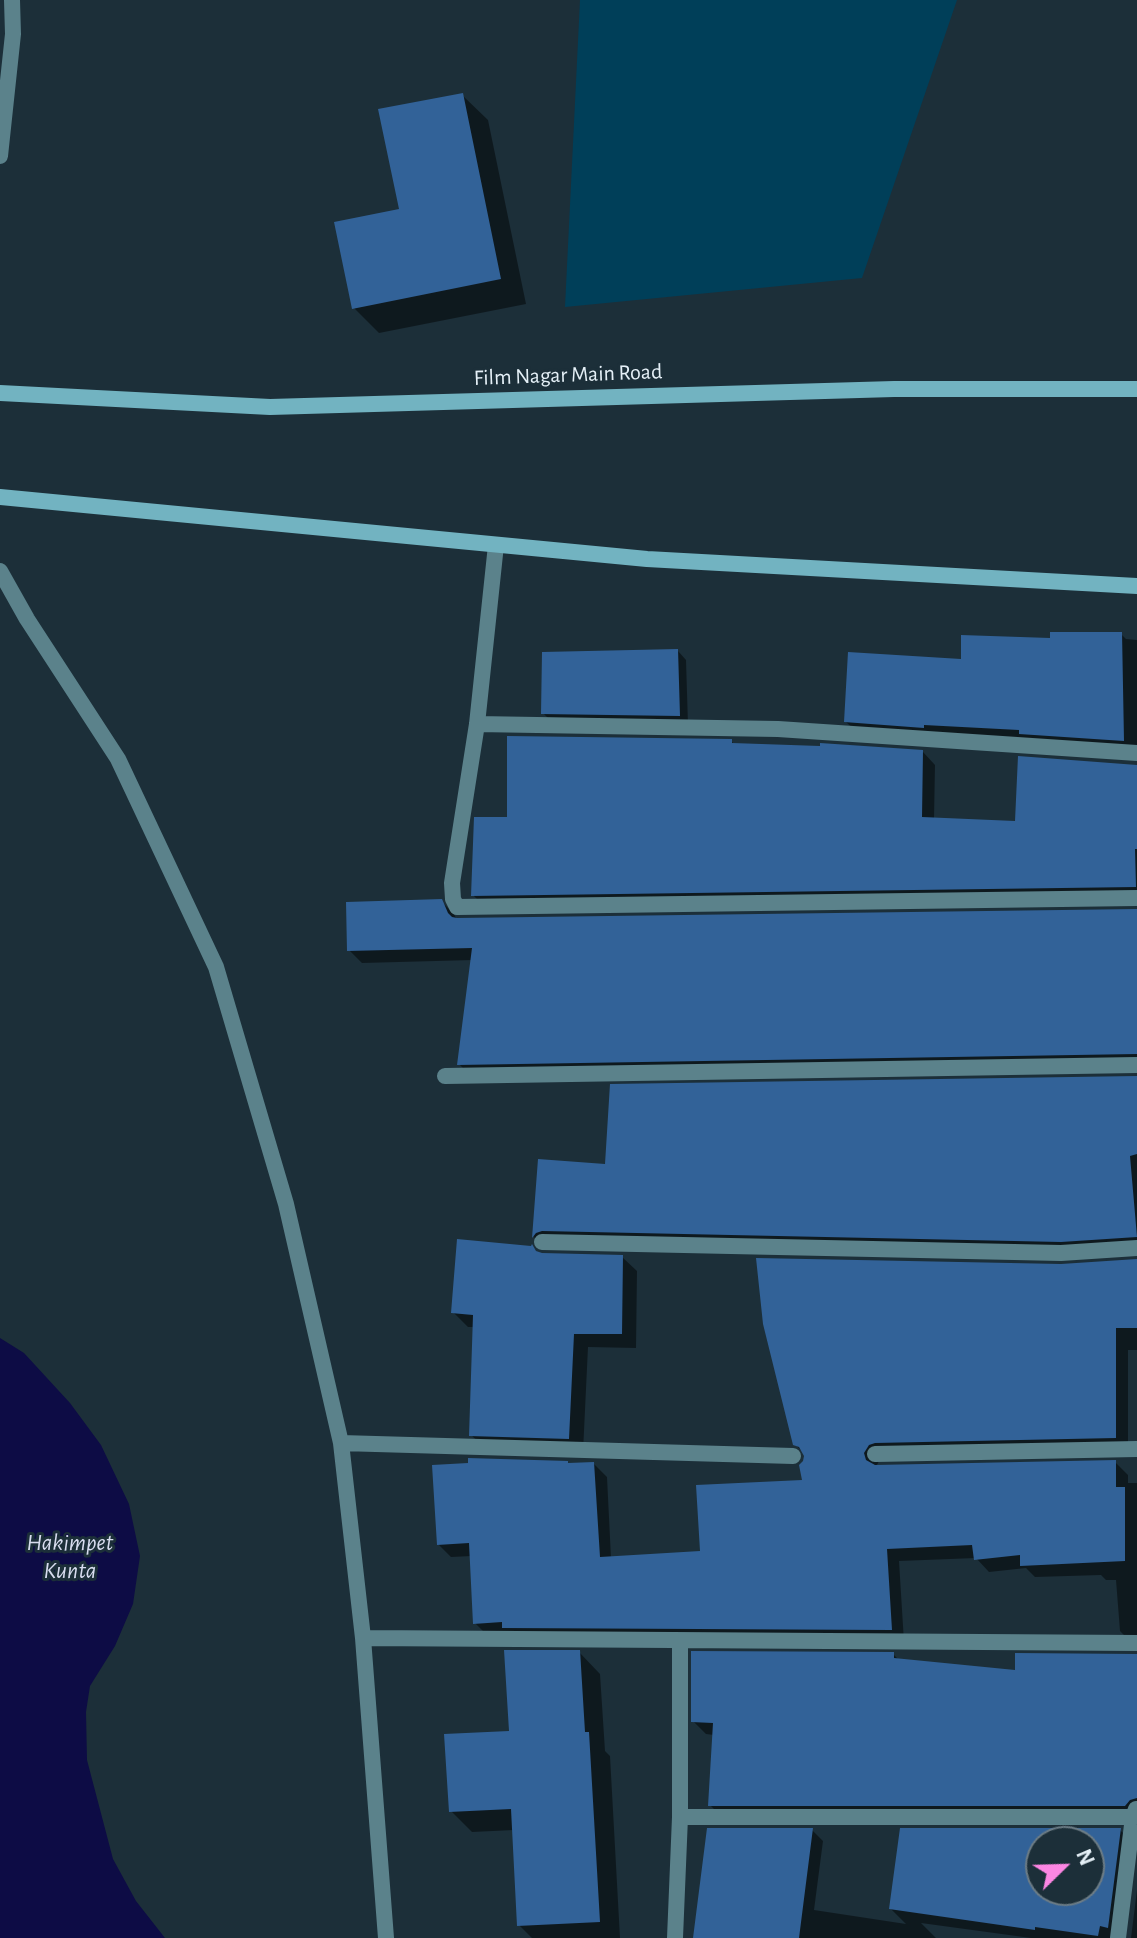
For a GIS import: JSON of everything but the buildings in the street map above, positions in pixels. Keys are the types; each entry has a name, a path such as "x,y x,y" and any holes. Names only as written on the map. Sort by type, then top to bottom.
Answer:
{"main road":[{"name":"Film Nagar Main Road","path":"0,393 270,407 894,389 1137,389"},
{"path":"0,497 647,559 1137,586"}],"street":[{"path":"0,156 12,0"},
{"path":"496,545 477,724 452,883 457,907 1137,898"},
{"path":"0,571 27,619 118,759 216,967 286,1204 341,1443 363,1638 386,1938"},
{"path":"477,724 778,729 1137,753"},
{"path":"445,1076 1137,1065"},
{"path":"542,1242 1061,1253 1137,1248"},
{"path":"341,1443 793,1456"},
{"path":"875,1454 1137,1449"},
{"path":"363,1638 1137,1643"},
{"path":"675,1938 680,1817 680,1641"},
{"path":"680,1817 1135,1812 1118,1938"}],"shaded area":[{"path":"580,0 957,0 862,278 565,307"}],"water":[{"name":"Hakimpet Kunta","path":"0,1338 24,1353 70,1403 101,1445 129,1504 140,1556 133,1604 115,1646 90,1686 86,1712 87,1760 113,1859 136,1901 165,1938 0,1938"}]}
